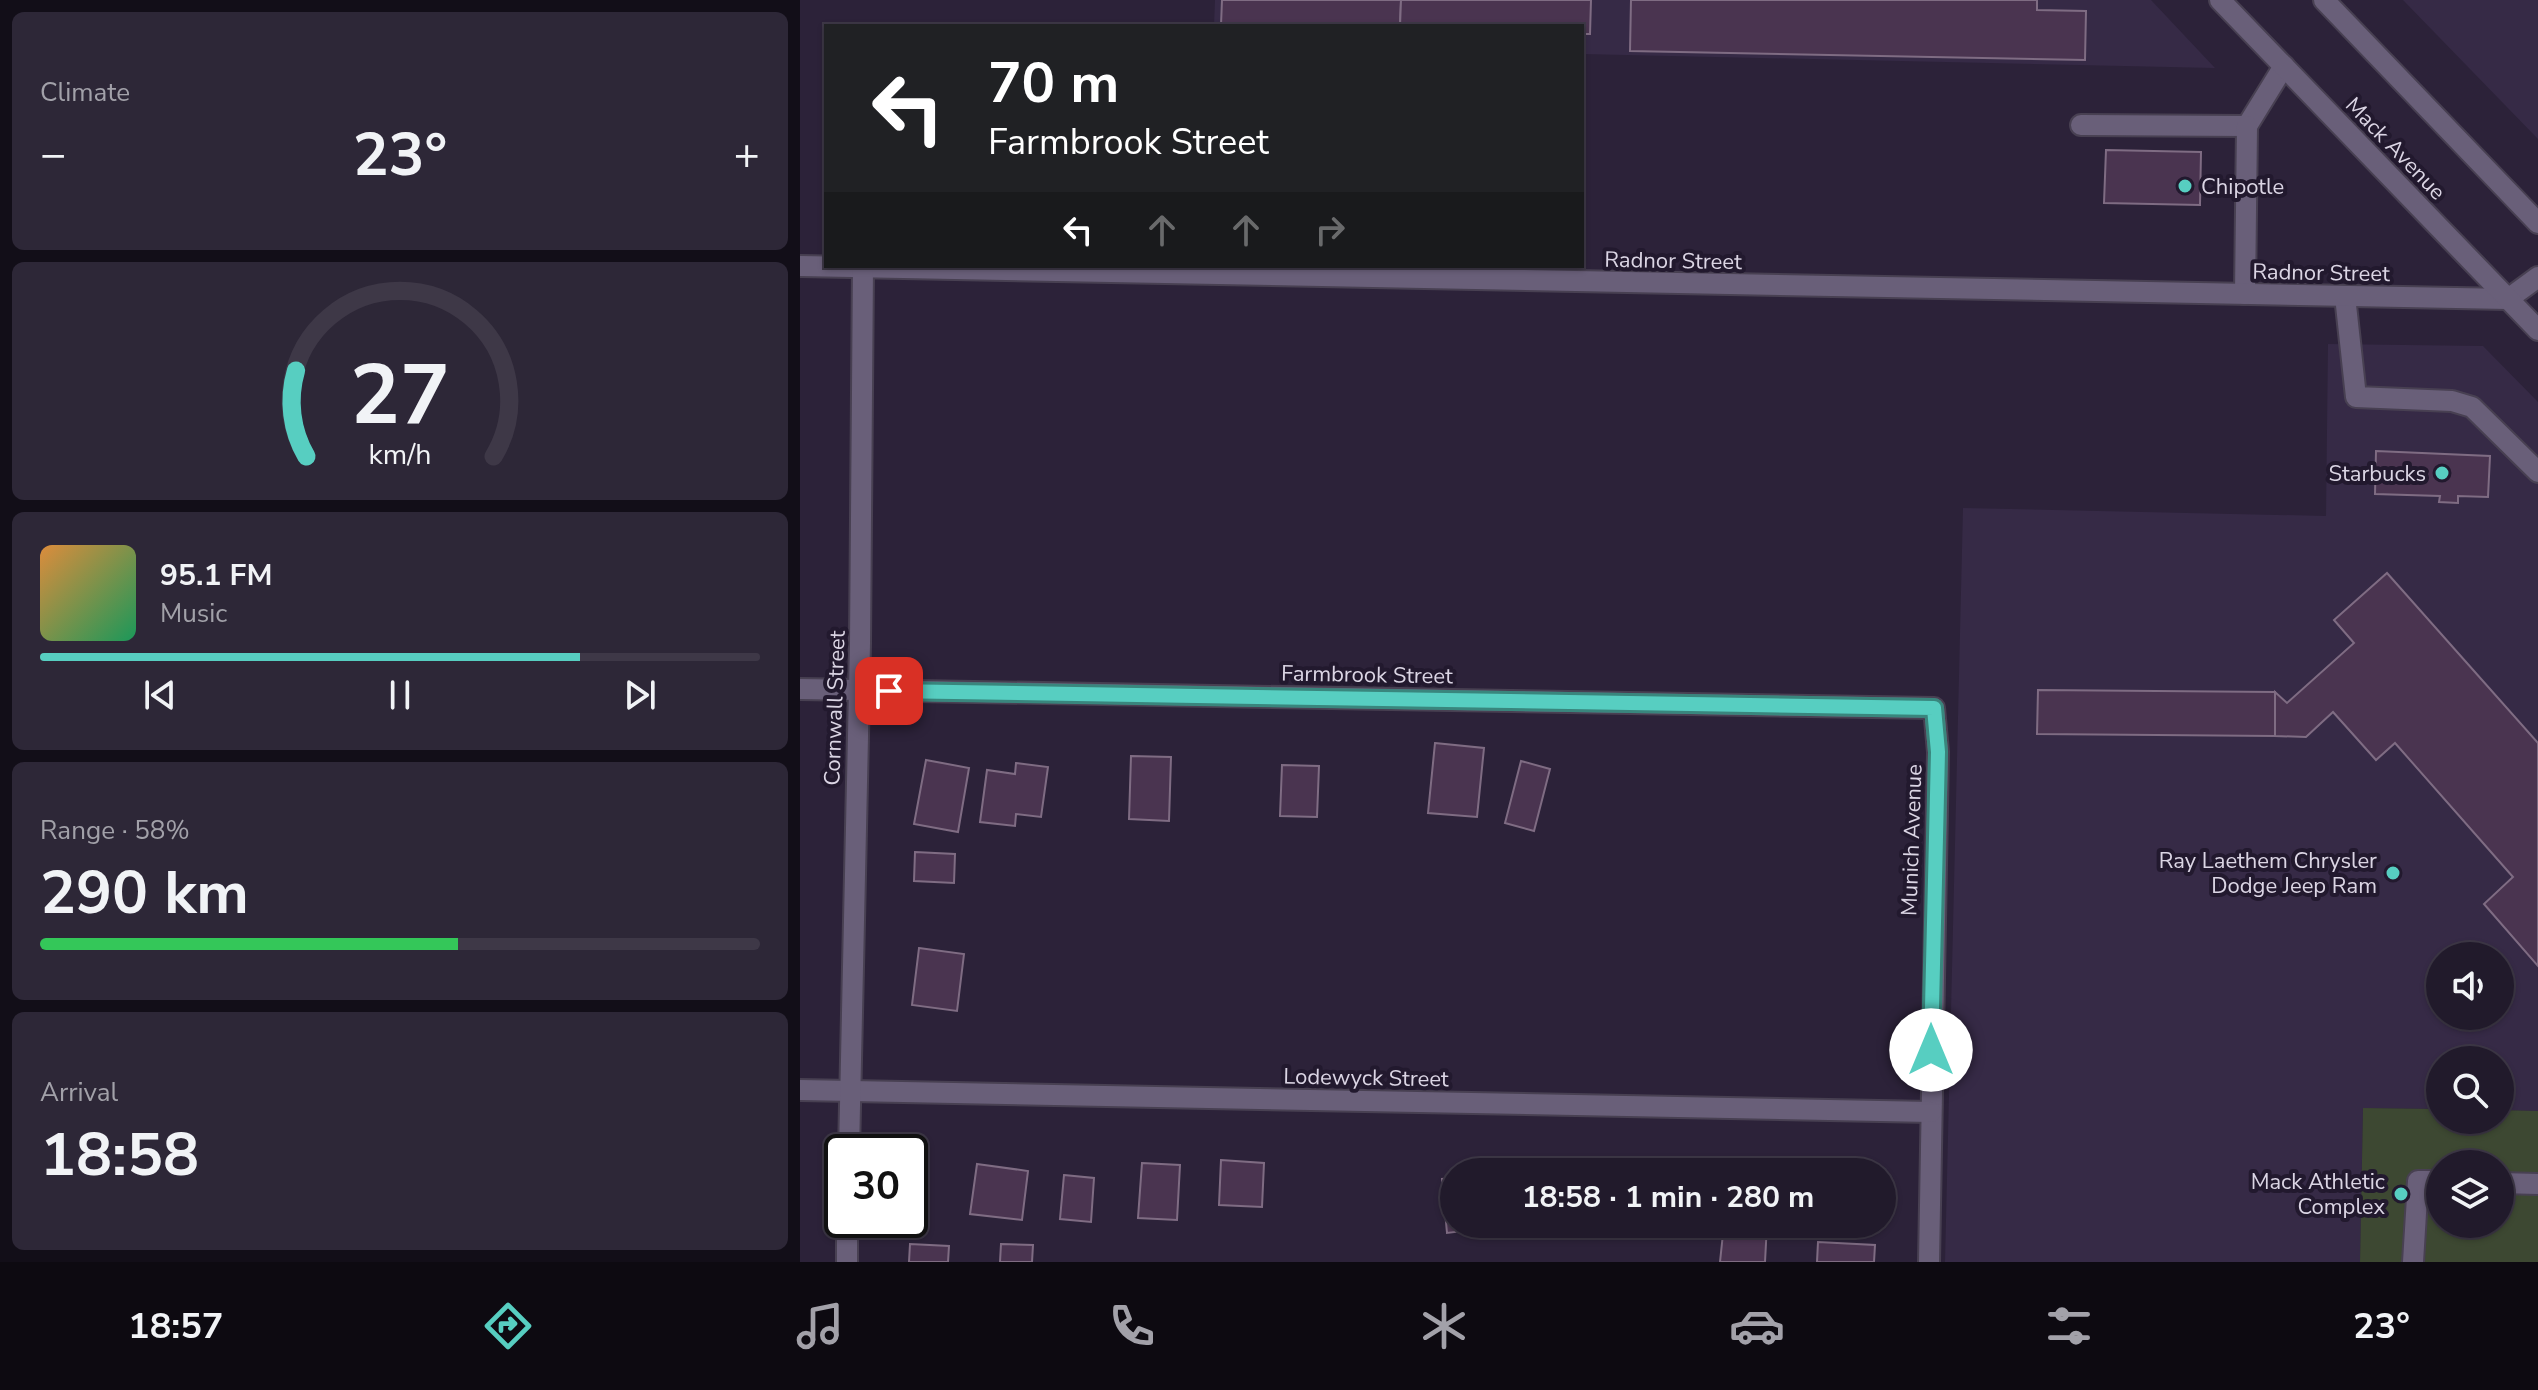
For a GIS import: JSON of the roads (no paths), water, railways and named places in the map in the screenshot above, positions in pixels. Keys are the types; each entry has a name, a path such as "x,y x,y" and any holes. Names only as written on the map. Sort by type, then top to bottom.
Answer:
{"street":[{"name":"Mack Avenue","path":"2220,0 2538,330"},
{"path":"2324,0 2538,223"},
{"path":"2245,294 2247,126 2284,66"},
{"path":"2081,125 2247,126"},
{"name":"Radnor Street","path":"800,266 824,266"},
{"name":"Cornwall Street","path":"849,1134 863,268"},
{"name":"Radnor Street","path":"962,268 2508,299"},
{"path":"2508,299 2538,277"},
{"path":"2345,296 2356,397 2452,401 2472,407 2538,472"},
{"name":"Farmbrook Street","path":"800,689 1934,708"},
{"name":"Munich Avenue","path":"1929,1262 1938,752 1934,708"},
{"name":"Lodewyck Street","path":"800,1090 1931,1112"},
{"path":"2413,1262 2418,1181 2426,1181"},
{"path":"2514,1183 2538,1184"},
{"path":"847,1238 847,1262"}],"place":[{"name":"Chipotle","path":"2185,186"},
{"name":"Starbucks","path":"2442,473"},
{"name":"Ray Laethem Chrysler Dodge Jeep Ram","path":"2393,873"},
{"name":"Mack Athletic Complex","path":"2401,1194"}]}
